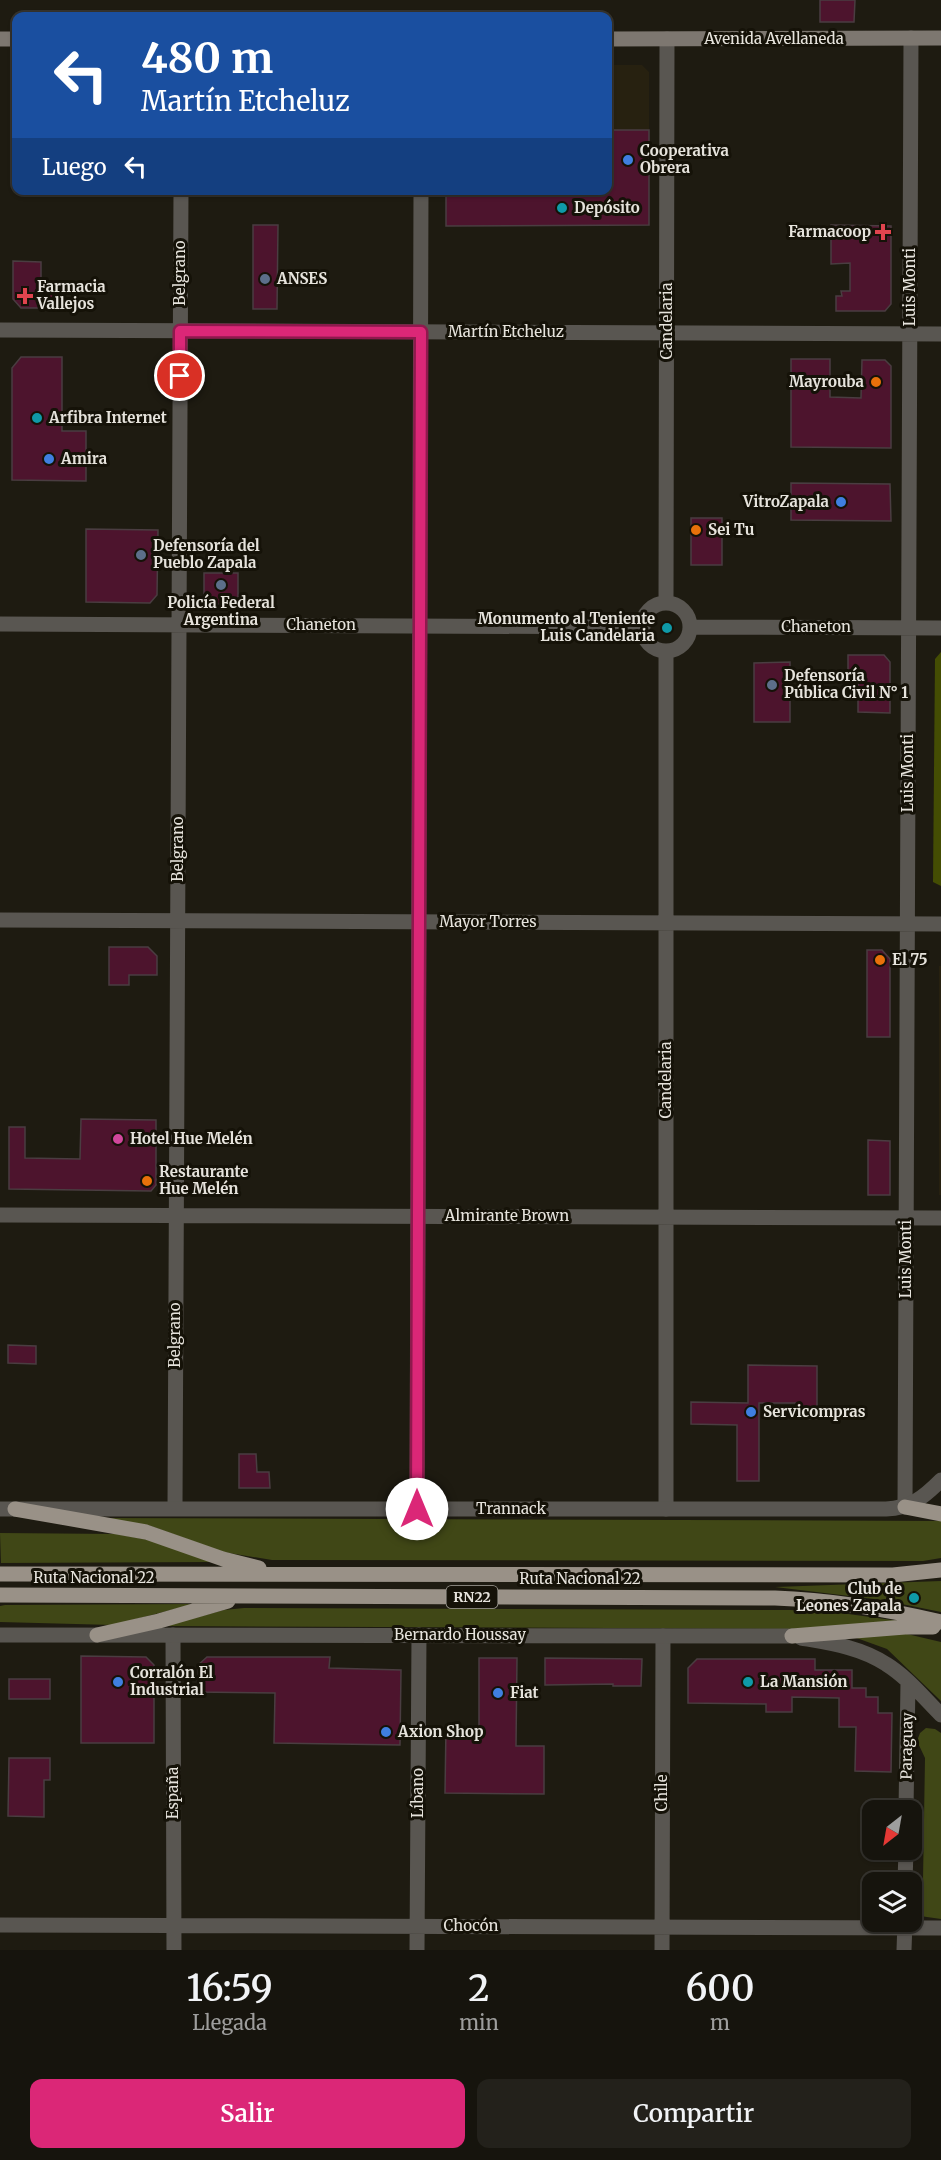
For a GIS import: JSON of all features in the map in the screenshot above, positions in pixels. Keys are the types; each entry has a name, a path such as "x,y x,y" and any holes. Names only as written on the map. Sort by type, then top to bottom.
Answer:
{"main road":[{"name":"Avenida Avellaneda","path":"612,39 941,38"},
{"path":"905,1507 941,1514"},
{"path":"7,1509 147,1532 224,1560 298,1574"},
{"name":"Ruta Nacional 22","path":"0,1574 893,1575 941,1570"},
{"name":"Ruta Nacional 22","path":"0,1595 785,1598 864,1606 941,1622"},
{"path":"97,1635 152,1623 247,1596"},
{"path":"792,1636 905,1627 941,1628"}],"street":[{"name":"Luis Monti","path":"905,1507 911,38"},
{"name":"Candelaria","path":"666,603 667,39"},
{"name":"Belgrano","path":"175,1509 181,195"},
{"path":"417,1509 421,195"},
{"name":"Martín Etcheluz","path":"0,330 941,334"},
{"path":"666,603 680,608 689,620 690,627 686,641 666,651 652,646 644,634 643,627 644,620 652,608 666,603"},
{"name":"Chaneton","path":"0,624 643,627"},
{"name":"Chaneton","path":"690,627 941,628"},
{"name":"Candelaria","path":"666,651 666,1509"},
{"name":"Mayor Torres","path":"0,920 941,924"},
{"name":"Almirante Brown","path":"0,1215 941,1218"},
{"name":"Trannack","path":"7,1509 886,1509 905,1507 921,1499 941,1480"},
{"name":"Bernardo Houssay","path":"0,1635 792,1636 841,1645 864,1652 885,1663 941,1715"},
{"name":"España","path":"172,1635 174,1950"},
{"name":"Líbano","path":"417,1950 419,1635"},
{"name":"Chile","path":"662,1950 663,1636"},
{"name":"Paraguay","path":"906,1800 908,1682"},
{"name":"Chocón","path":"0,1925 862,1925"},
{"name":"Chocón","path":"922,1926 941,1928"},
{"path":"904,1950 905,1932"}],"shaded area":[{"path":"612,65 642,65 649,72 649,225 548,226 548,195 612,195"},
{"path":"939,966 941,966 941,1195 939,1195"}],"green space":[{"path":"941,652 941,886 933,882 935,659"},
{"path":"99,1518 941,1521 941,1558 923,1561 272,1560 223,1552 148,1525"},
{"path":"0,1533 117,1534 154,1541 213,1562 1,1563"},
{"path":"941,1581 941,1612 882,1600 775,1587"},
{"path":"194,1604 113,1625 0,1622 0,1606 5,1605"},
{"path":"244,1608 790,1610 841,1613 907,1622 804,1629 165,1626 224,1610"},
{"path":"907,1634 941,1642 941,1701 887,1649 851,1636"},
{"path":"926,1728 935,1729 941,1733 941,1919 922,1916 925,1758 917,1741 920,1733"}],"building":[{"path":"820,0 855,0 854,22 820,22"},
{"path":"612,130 649,130 649,225 446,226 446,195 612,195"},
{"name":"ANSES","path":"253,225 278,225 277,309 253,309"},
{"path":"831,225 891,226 891,304 885,311 836,311 836,296 842,296 841,291 850,291 850,263 831,264"},
{"path":"13,261 41,262 41,282 59,283 59,308 21,308 13,299"},
{"path":"21,357 62,357 62,431 86,431 86,481 12,480 12,368"},
{"path":"791,359 830,359 830,397 861,398 862,360 885,360 891,366 891,448 791,447"},
{"name":"VitroZapala","path":"791,483 890,484 891,521 791,520"},
{"path":"691,518 722,518 722,565 691,565"},
{"path":"86,529 158,530 157,595 150,603 86,602"},
{"name":"Policía Federal Argentina","path":"204,573 238,573 238,604 212,604 204,596"},
{"path":"848,655 884,655 890,662 890,713 858,712 858,683 848,683"},
{"name":"Defensoría Pública Civil N° 1","path":"790,662 790,722 754,722 754,663"},
{"path":"109,947 148,947 157,956 157,975 129,975 129,985 109,985"},
{"path":"867,950 882,950 890,959 890,1037 867,1037"},
{"name":"Hotel Hue Melén","path":"81,1119 156,1120 156,1185 151,1191 9,1189 9,1127 25,1127 25,1158 80,1159"},
{"path":"868,1140 890,1141 890,1195 868,1195"},
{"path":"8,1345 36,1346 36,1364 8,1363"},
{"path":"748,1365 817,1366 817,1419 796,1418 796,1403 759,1403 759,1481 737,1481 737,1425 691,1424 691,1402 748,1403"},
{"path":"239,1454 256,1454 257,1472 269,1472 270,1488 239,1488"},
{"path":"81,1656 146,1657 154,1665 154,1743 81,1743"},
{"path":"207,1657 330,1657 329,1668 401,1670 400,1745 274,1743 275,1693 197,1692 198,1665"},
{"path":"479,1658 517,1658 516,1746 544,1746 544,1794 445,1793 446,1727 479,1728"},
{"path":"545,1658 642,1659 641,1686 545,1685"},
{"path":"697,1659 815,1659 815,1670 852,1670 852,1688 866,1688 866,1697 878,1697 878,1713 892,1713 891,1772 855,1771 856,1727 839,1727 839,1698 792,1697 792,1712 766,1712 766,1704 688,1703 688,1668"},
{"path":"9,1679 50,1679 50,1699 9,1699"},
{"path":"9,1758 50,1758 50,1780 44,1780 44,1817 8,1816"}],"place":[{"name":"Cooperativa Obrera","path":"628,160"},
{"name":"Depósito","path":"562,208"},
{"name":"Farmacoop","path":"883,232"},
{"name":"ANSES","path":"265,279"},
{"name":"Farmacia Vallejos","path":"25,296"},
{"name":"Mayrouba","path":"876,382"},
{"name":"Arfibra Internet","path":"37,418"},
{"name":"Amira","path":"49,459"},
{"name":"VitroZapala","path":"841,502"},
{"name":"Sei Tu","path":"696,530"},
{"name":"Defensoría del Pueblo Zapala","path":"141,555"},
{"name":"Policía Federal Argentina","path":"221,585"},
{"name":"Monumento al Teniente Luis Candelaria","path":"667,628"},
{"name":"Defensoría Pública Civil N° 1","path":"772,685"},
{"name":"El 75","path":"880,960"},
{"name":"Hotel Hue Melén","path":"118,1139"},
{"name":"Restaurante Hue Melén","path":"147,1181"},
{"name":"Servicompras","path":"751,1412"},
{"name":"Club de Leones Zapala","path":"914,1598"},
{"name":"Corralón El Industrial","path":"118,1682"},
{"name":"La Mansión","path":"748,1682"},
{"name":"Fiat","path":"498,1693"},
{"name":"Axion Shop","path":"386,1732"}],"route":[{"path":"180,376 180,331 421,332 417,1509"}]}
